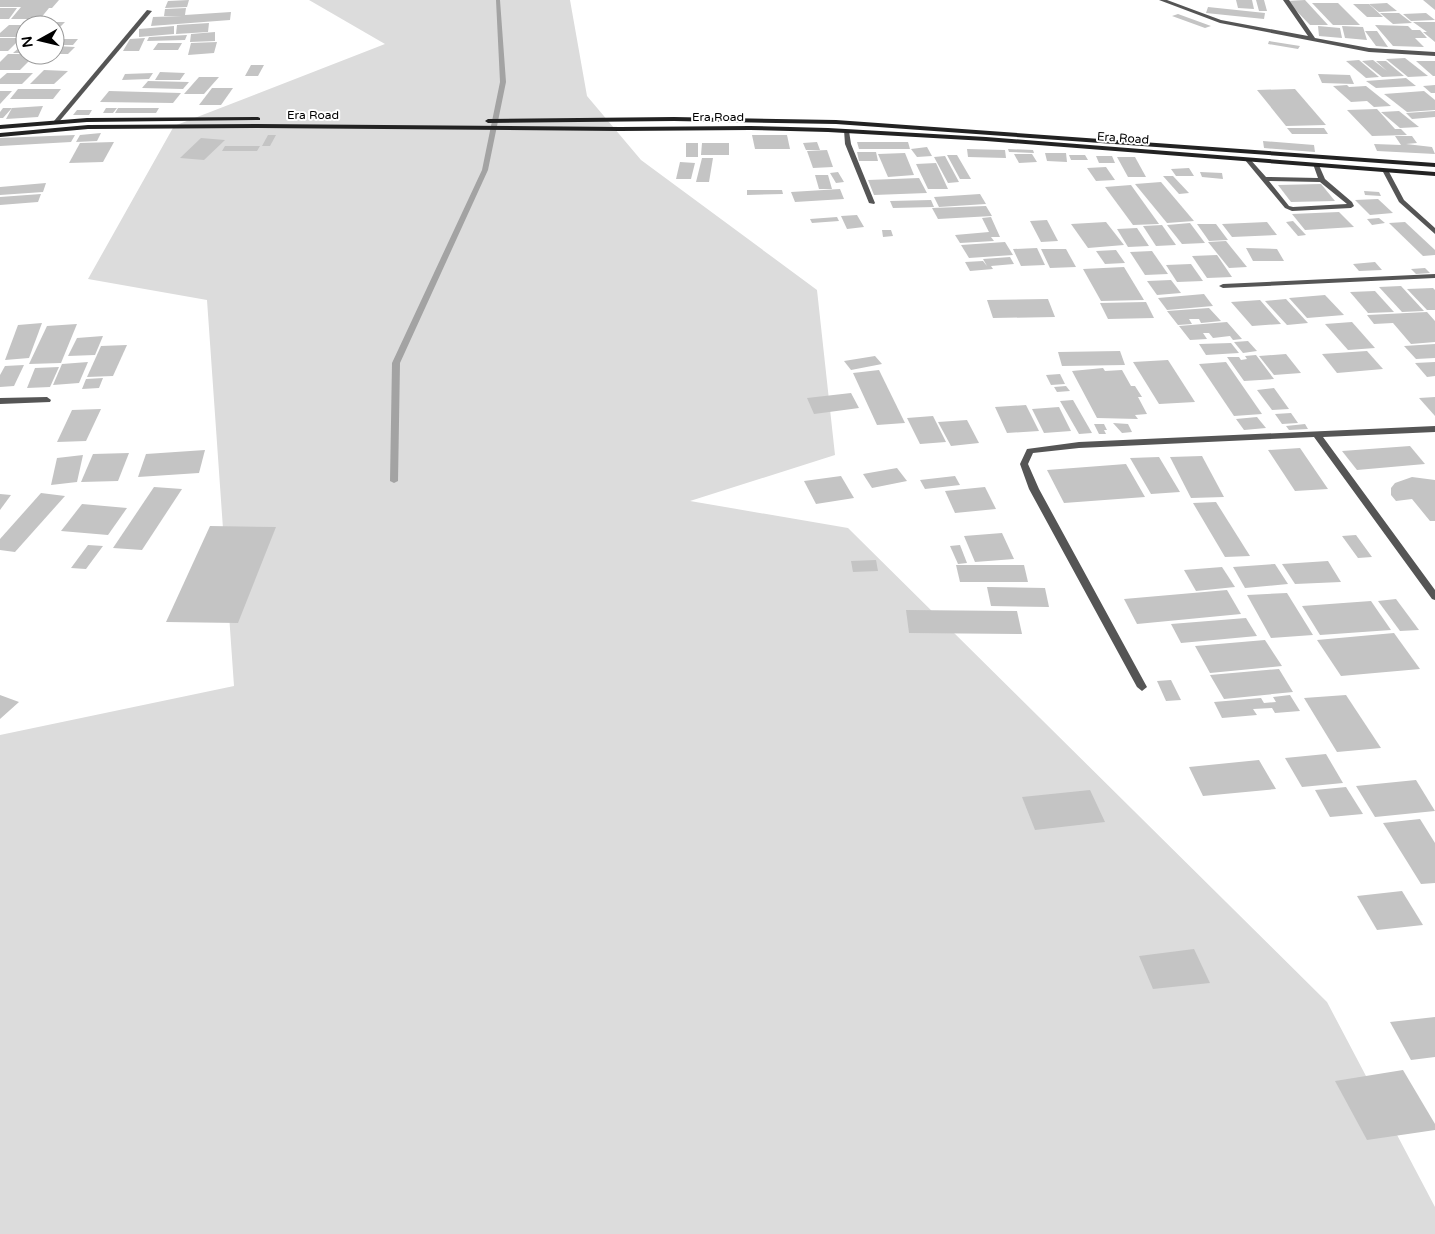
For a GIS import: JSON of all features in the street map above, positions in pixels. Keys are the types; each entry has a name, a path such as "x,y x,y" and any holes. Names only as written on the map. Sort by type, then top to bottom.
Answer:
{"main road":[{"path":"228,126 232,119"},
{"path":"0,127 56,122 232,119 480,124"},
{"path":"520,125 683,120 836,122 1435,165"},
{"name":"Era Road","path":"0,135 88,127 480,124 750,128 986,139 1435,174"}],"street":[{"path":"1162,0 1220,21 1369,50 1435,54"},
{"path":"1286,0 1312,38"},
{"path":"56,122 149,11"},
{"path":"846,131 848,144 872,203"},
{"path":"1247,159 1266,179 1287,207 1292,209 1351,206 1350,203 1322,180 1316,164"},
{"path":"1385,170 1401,201 1435,232"},
{"path":"1266,179 1322,180"},
{"path":"1223,286 1435,276"},
{"path":"0,401 47,400"},
{"path":"1142,688 1034,489 1024,464 1030,451 1079,445 1435,429"},
{"path":"1318,435 1435,597"}],"shaded area":[{"path":"309,0 570,0 587,96 641,160 817,290 835,455 690,501 848,528 1327,1002 1435,1207 1435,1234 0,1234 0,735 234,686 207,300 88,279 174,126 385,44"}],"building":[{"path":"0,0 59,0 43,15 15,15 15,19 11,19 21,7 0,7"},
{"path":"189,0 187,7 165,8 168,1"},
{"path":"1236,0 1252,0 1254,9 1238,8"},
{"path":"1256,0 1264,0 1267,11 1259,11"},
{"path":"1305,0 1328,25 1310,25 1287,1"},
{"path":"1423,0 1435,0 1435,10"},
{"path":"1312,3 1338,3 1360,25 1333,25"},
{"path":"1387,3 1397,11 1379,12 1369,4"},
{"path":"1353,4 1369,4 1383,17 1367,17"},
{"path":"1208,7 1265,13 1264,19 1206,13"},
{"path":"0,8 17,8 9,19 0,19"},
{"path":"186,8 185,15 231,12 230,20 151,26 153,17 182,16 164,16 165,9"},
{"path":"1380,13 1399,13 1412,23 1393,24"},
{"path":"1426,13 1435,20 1411,21 1403,14"},
{"path":"1178,14 1211,26 1205,28 1172,16"},
{"path":"1413,22 1435,22 1435,42 1423,32 1427,32"},
{"path":"209,23 208,32 176,34 177,25"},
{"path":"9,25 15,25 15,37 0,37 0,33"},
{"path":"1375,25 1408,26 1412,30 1420,30 1427,38 1415,38 1424,47 1393,46"},
{"path":"174,26 174,34 139,37 139,29"},
{"path":"1318,26 1340,28 1342,38 1319,36"},
{"path":"1342,26 1363,27 1367,40 1345,38"},
{"path":"1365,31 1377,31 1388,47 1376,46"},
{"path":"215,32 215,41 190,42 191,34"},
{"path":"187,35 185,40 147,41 149,37"},
{"path":"0,38 15,38 15,44 8,51 0,51"},
{"path":"145,38 139,51 123,51 130,39"},
{"path":"65,39 78,39 73,45 65,45"},
{"path":"1269,41 1300,46 1298,49 1268,44"},
{"path":"217,42 214,53 188,55 191,43"},
{"path":"158,43 182,43 178,50 153,50"},
{"path":"65,46 75,47 68,54 65,54"},
{"path":"8,54 15,54 15,65 25,65 20,70 0,70 0,62"},
{"path":"1405,58 1428,76 1408,77 1386,59"},
{"path":"1359,60 1379,77 1366,78 1346,61"},
{"path":"1373,60 1387,71 1376,61 1386,61 1404,76 1382,77 1362,61"},
{"path":"1416,61 1435,61 1435,76 1433,76"},
{"path":"251,65 264,65 258,76 245,76"},
{"path":"44,70 68,71 54,84 30,84"},
{"path":"160,72 185,73 180,80 155,80"},
{"path":"7,73 33,73 22,84 0,84 0,79"},
{"path":"153,73 149,79 122,80 125,74"},
{"path":"1318,74 1350,75 1354,84 1322,83"},
{"path":"199,77 219,77 204,94 184,94"},
{"path":"1406,78 1416,86 1376,88 1366,81"},
{"path":"148,81 189,82 183,89 142,88"},
{"path":"1347,85 1349,87 1366,86 1391,106 1374,107 1367,101 1351,102 1333,86"},
{"path":"1435,85 1435,93 1431,93 1423,86"},
{"path":"212,88 233,88 221,105 199,105"},
{"path":"18,89 61,89 53,99 10,99"},
{"path":"1295,89 1326,125 1286,126 1257,90"},
{"path":"0,91 12,91 0,104"},
{"path":"109,91 181,93 173,103 100,102"},
{"path":"1424,91 1435,100 1435,110 1407,112 1384,94"},
{"path":"43,106 38,117 6,119 12,108"},
{"path":"3,108 12,108 3,118 0,118 0,112"},
{"path":"106,108 117,108 113,113 103,113"},
{"path":"118,108 159,108 156,113 115,113"},
{"path":"1377,109 1395,129 1401,129 1407,135 1372,136 1347,110"},
{"path":"77,110 92,110 89,115 73,115"},
{"path":"1399,111 1419,127 1400,128 1381,112"},
{"path":"1435,111 1435,117 1412,119 1406,113"},
{"path":"1287,128 1324,128 1328,134 1292,134"},
{"path":"101,133 97,141 76,142 80,135"},
{"path":"75,135 71,142 0,146 0,138"},
{"path":"268,135 276,135 270,146 262,146"},
{"path":"752,135 787,135 790,149 755,149"},
{"path":"1395,136 1412,136 1417,143 1406,144 1432,147 1435,154 1377,151 1374,144 1401,145"},
{"path":"201,138 225,140 204,160 180,158"},
{"path":"1263,141 1314,145 1315,152 1264,148"},
{"path":"114,142 103,162 69,163 80,143"},
{"path":"817,142 820,150 806,150 803,143"},
{"path":"857,142 908,142 910,149 859,149"},
{"path":"686,143 698,143 698,157 686,157"},
{"path":"702,143 729,143 729,155 701,155"},
{"path":"225,146 260,146 257,151 222,151"},
{"path":"927,147 932,156 917,157 911,149"},
{"path":"967,149 1005,150 1006,158 968,157"},
{"path":"1008,149 1033,150 1034,153 1009,152"},
{"path":"827,150 833,167 813,168 807,151"},
{"path":"857,152 876,152 878,161 859,161"},
{"path":"905,153 914,175 888,177 878,154"},
{"path":"1045,153 1066,153 1067,162 1047,161"},
{"path":"1014,154 1032,154 1037,162 1019,163"},
{"path":"947,155 957,155 971,179 960,179"},
{"path":"1069,155 1085,155 1088,160 1071,160"},
{"path":"945,156 959,182 948,183 934,157"},
{"path":"1096,156 1112,156 1115,163 1099,163"},
{"path":"1117,157 1135,157 1146,177 1128,177"},
{"path":"702,158 713,158 709,182 696,182"},
{"path":"680,162 695,163 691,179 676,179"},
{"path":"936,163 948,189 928,189 916,164"},
{"path":"1106,167 1115,180 1096,181 1087,168"},
{"path":"1189,168 1194,176 1176,176 1171,169"},
{"path":"838,172 844,182 836,183 830,173"},
{"path":"1200,172 1222,173 1223,179 1202,177"},
{"path":"815,175 828,175 832,189 819,189"},
{"path":"1163,176 1173,176 1189,193 1179,194"},
{"path":"919,178 927,193 874,195 868,180"},
{"path":"1161,182 1194,221 1167,223 1135,184"},
{"path":"46,183 43,192 0,195 0,187"},
{"path":"1321,184 1335,201 1291,202 1278,185"},
{"path":"1131,185 1159,224 1133,225 1105,187"},
{"path":"840,189 844,199 795,202 791,192"},
{"path":"747,190 782,190 783,194 747,195"},
{"path":"1364,191 1379,192 1381,196 1365,195"},
{"path":"41,194 38,202 0,205 0,197"},
{"path":"980,194 986,204 939,207 934,197"},
{"path":"1378,199 1393,213 1370,215 1355,200"},
{"path":"931,200 934,207 893,208 890,201"},
{"path":"986,206 992,216 938,219 932,208"},
{"path":"1339,212 1354,227 1305,230 1292,214"},
{"path":"857,215 864,227 847,229 841,216"},
{"path":"837,217 839,221 812,223 810,219"},
{"path":"991,217 1000,237 991,237 994,241 960,243 955,235 989,232 982,218"},
{"path":"1379,218 1385,223 1372,225 1367,219"},
{"path":"1047,220 1058,241 1041,242 1030,221"},
{"path":"1293,221 1306,235 1298,236 1286,222"},
{"path":"1106,222 1124,245 1088,248 1071,224"},
{"path":"1267,222 1277,235 1232,237 1222,224"},
{"path":"1405,222 1435,250 1435,255 1423,256 1389,223"},
{"path":"1190,223 1205,243 1182,244 1167,225"},
{"path":"1197,224 1216,224 1228,240 1209,241"},
{"path":"1162,225 1176,245 1156,246 1143,226"},
{"path":"1137,228 1149,246 1128,247 1117,229"},
{"path":"882,230 891,230 893,236 883,237"},
{"path":"1226,241 1247,267 1229,268 1208,242"},
{"path":"1005,242 1013,255 969,258 961,245"},
{"path":"1037,248 1045,265 1021,266 1013,249"},
{"path":"1246,248 1277,249 1284,261 1253,261"},
{"path":"1041,249 1066,249 1076,267 1050,268"},
{"path":"1116,250 1125,263 1105,264 1096,251"},
{"path":"1152,251 1168,274 1145,275 1130,252"},
{"path":"1217,255 1232,277 1207,278 1192,256"},
{"path":"1010,257 1014,264 991,266 993,269 970,271 965,262 983,261 987,266 983,259"},
{"path":"1375,262 1382,270 1359,271 1353,264"},
{"path":"1191,264 1203,281 1177,282 1166,265"},
{"path":"1124,267 1144,300 1101,301 1083,269"},
{"path":"1425,268 1430,273 1416,274 1411,269"},
{"path":"1171,280 1181,293 1157,295 1147,281"},
{"path":"1401,286 1424,311 1402,312 1379,287"},
{"path":"1433,288 1435,290 1435,310 1427,310 1407,289"},
{"path":"1375,291 1394,312 1368,313 1350,292"},
{"path":"1204,294 1213,306 1167,310 1158,298"},
{"path":"1325,295 1344,315 1307,318 1289,298"},
{"path":"1048,299 1055,317 993,318 987,300"},
{"path":"1286,299 1308,323 1287,325 1265,301"},
{"path":"1260,300 1281,324 1252,326 1231,302"},
{"path":"1146,302 1154,318 1108,319 1100,303"},
{"path":"1209,308 1221,321 1201,323 1199,319 1189,319 1192,324 1178,325 1167,311"},
{"path":"1427,312 1435,321 1435,342 1411,344 1393,323 1374,324 1367,315"},
{"path":"1227,322 1242,339 1233,340 1230,336 1213,338 1209,333 1203,333 1207,339 1190,340 1179,326"},
{"path":"1352,322 1375,348 1348,350 1325,324"},
{"path":"42,323 29,358 5,360 18,325"},
{"path":"77,324 61,363 29,364 47,326"},
{"path":"103,336 95,355 68,356 77,338"},
{"path":"1248,341 1257,351 1243,353 1234,342"},
{"path":"1231,343 1239,353 1206,355 1199,344"},
{"path":"1435,344 1435,358 1416,359 1404,346"},
{"path":"127,345 113,376 87,377 101,346"},
{"path":"1120,351 1125,365 1062,366 1058,352"},
{"path":"1367,351 1383,369 1337,373 1322,354"},
{"path":"1286,354 1301,373 1274,375 1259,356"},
{"path":"1256,355 1274,379 1244,381 1227,357 1239,357 1241,360 1247,359 1245,356"},
{"path":"875,356 882,364 851,370 844,361"},
{"path":"1168,360 1195,402 1159,404 1133,362"},
{"path":"88,362 79,383 53,385 62,364"},
{"path":"1226,362 1262,414 1234,416 1199,364"},
{"path":"1435,362 1435,376 1427,377 1415,363"},
{"path":"24,365 14,386 0,387 0,375 5,366"},
{"path":"59,367 50,387 27,388 35,368"},
{"path":"1103,368 1105,371 1122,370 1131,386 1135,386 1142,397 1138,397 1147,414 1135,415 1138,419 1097,418 1072,371"},
{"path":"879,370 905,423 877,425 853,373"},
{"path":"1060,374 1065,384 1051,385 1046,375"},
{"path":"103,378 99,388 82,389 86,379"},
{"path":"1066,386 1070,391 1057,392 1054,387"},
{"path":"1274,388 1289,409 1272,410 1257,390"},
{"path":"851,393 859,408 814,414 807,398"},
{"path":"1435,397 1435,416 1419,398"},
{"path":"1073,400 1092,433 1079,434 1060,401"},
{"path":"1026,405 1039,431 1007,433 995,407"},
{"path":"1059,407 1071,431 1044,433 1032,409"},
{"path":"101,409 86,441 57,442 72,410"},
{"path":"1291,413 1298,423 1282,424 1275,414"},
{"path":"933,416 946,442 920,444 907,418"},
{"path":"1257,417 1266,428 1244,430 1236,419"},
{"path":"967,420 979,443 951,446 938,422"},
{"path":"1113,423 1128,424 1132,432 1122,433"},
{"path":"1094,424 1104,424 1107,430 1104,430 1106,434 1099,434"},
{"path":"1305,424 1308,429 1289,430 1286,426"},
{"path":"1410,446 1425,464 1357,470 1342,451"},
{"path":"1300,448 1328,489 1295,491 1268,450"},
{"path":"205,450 199,473 138,477 146,454"},
{"path":"129,453 118,481 81,482 93,454"},
{"path":"83,455 77,482 51,485 57,458"},
{"path":"1202,456 1224,497 1191,498 1170,457"},
{"path":"1159,457 1180,492 1151,494 1130,458"},
{"path":"1126,464 1145,497 1064,503 1047,470"},
{"path":"897,468 907,481 872,488 863,474"},
{"path":"841,476 854,498 816,504 804,481"},
{"path":"955,476 960,485 925,489 920,480"},
{"path":"1412,477 1435,480 1435,521 1430,521 1412,499 1396,501 1391,495 1391,488 1395,483"},
{"path":"154,487 182,489 142,550 113,548"},
{"path":"985,487 996,509 955,513 945,491"},
{"path":"41,493 65,496 15,552 0,550 0,539"},
{"path":"0,494 11,495 0,510"},
{"path":"1216,502 1250,556 1225,557 1193,503"},
{"path":"82,504 127,508 108,535 61,531"},
{"path":"210,526 276,527 238,623 166,622"},
{"path":"1002,533 1014,559 975,562 964,536"},
{"path":"1356,535 1372,557 1358,558 1342,536"},
{"path":"88,545 103,546 86,569 71,568"},
{"path":"960,545 967,563 958,564 950,546"},
{"path":"876,560 878,571 853,572 851,561"},
{"path":"1328,561 1341,582 1295,584 1282,564"},
{"path":"1275,564 1288,584 1245,588 1233,567"},
{"path":"956,565 1024,565 1028,582 960,582"},
{"path":"1222,567 1235,587 1196,591 1184,570"},
{"path":"987,587 1045,588 1049,607 991,606"},
{"path":"1227,590 1241,614 1137,624 1124,599"},
{"path":"1287,593 1313,635 1271,638 1247,595"},
{"path":"1396,599 1419,630 1400,631 1378,601"},
{"path":"1371,601 1391,630 1320,635 1302,606"},
{"path":"906,610 1017,611 1022,634 909,633"},
{"path":"1246,618 1257,636 1181,643 1171,624"},
{"path":"1394,633 1420,669 1341,676 1317,640"},
{"path":"1265,640 1282,666 1210,673 1195,646"},
{"path":"1279,669 1293,692 1224,699 1210,675"},
{"path":"1171,680 1181,700 1166,701 1157,681"},
{"path":"0,695 19,702 0,719"},
{"path":"1290,695 1300,711 1275,713 1272,708 1253,709 1257,715 1222,718 1214,702 1261,698 1264,703 1276,702 1273,697"},
{"path":"1346,695 1381,748 1337,752 1304,698"},
{"path":"1326,754 1343,783 1302,787 1285,758"},
{"path":"1259,760 1276,789 1203,796 1189,767"},
{"path":"1416,780 1435,811 1375,817 1356,786"},
{"path":"1346,787 1363,814 1330,817 1315,790"},
{"path":"1090,790 1105,822 1035,830 1022,797"},
{"path":"1420,819 1435,843 1435,883 1421,884 1383,823"},
{"path":"1402,891 1423,925 1377,930 1357,896"},
{"path":"1194,949 1210,983 1153,989 1139,956"},
{"path":"1435,1017 1435,1057 1411,1060 1390,1022"},
{"path":"1403,1070 1435,1124 1435,1130 1367,1140 1335,1081"}],"waterway":[{"path":"394,481 396,363 485,170 503,82 498,0"}]}
